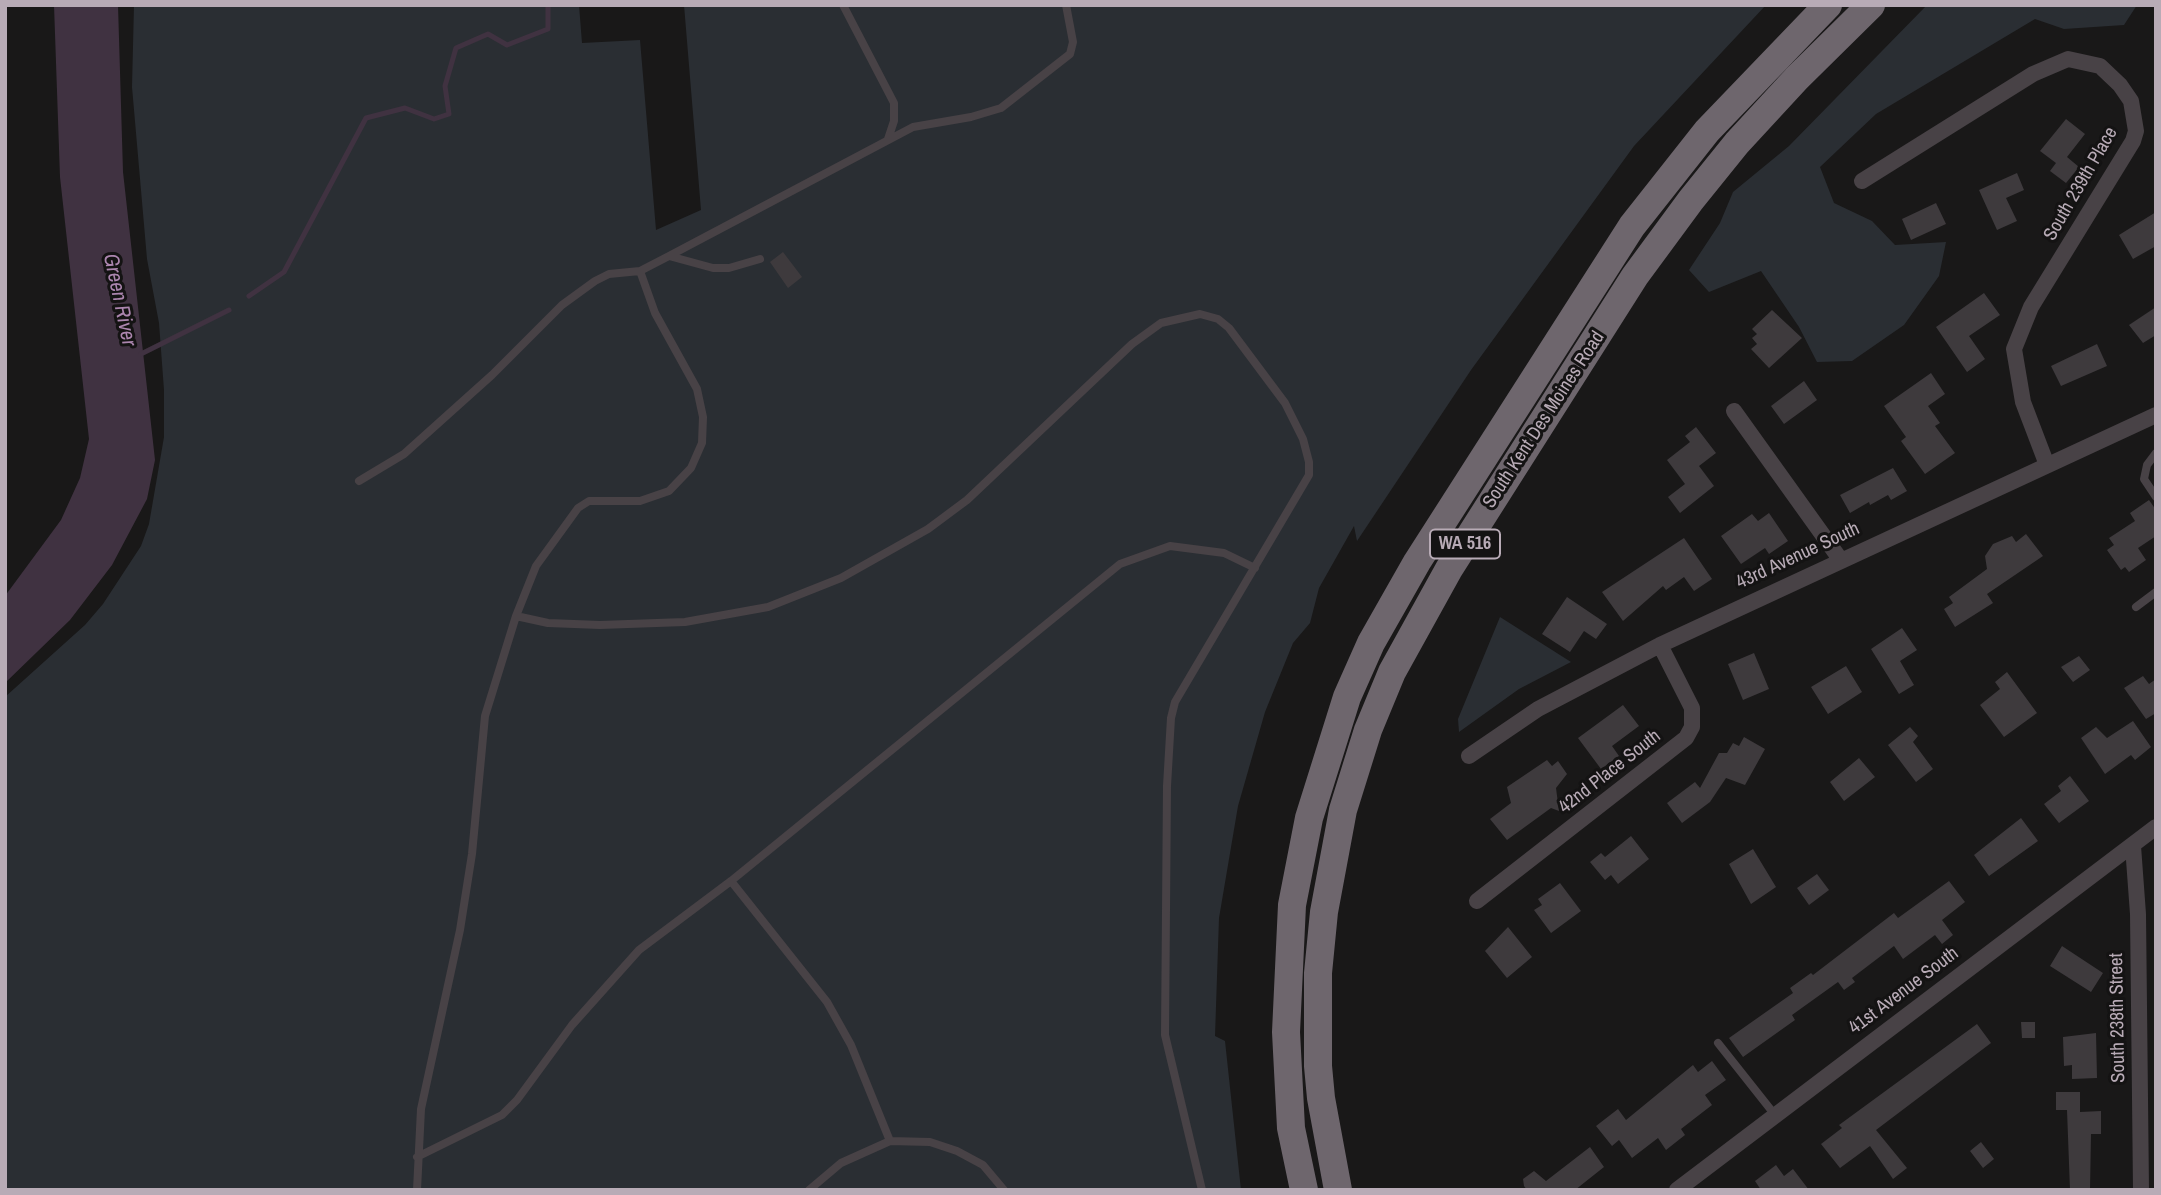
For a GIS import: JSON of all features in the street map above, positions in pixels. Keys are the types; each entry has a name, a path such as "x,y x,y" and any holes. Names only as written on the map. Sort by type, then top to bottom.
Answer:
{"highway":[{"name":"South Kent Des Moines Road","path":"1304,1190 1291,1128 1286,1032 1292,905 1308,818 1335,729 1371,643 1417,562 1632,226 1707,131 1828,5"},
{"name":"South Kent Des Moines Road","path":"1338,1190 1321,1098 1318,1066 1318,973 1324,912 1349,790 1392,672 1449,569 1635,276 1737,143 1797,78 1871,5"}],"street":[{"name":"South 239th Place","path":"1862,181 2033,74 2068,58 2100,66 2120,85 2131,101 2136,131 2133,141 2031,307 2014,349 2023,402 2047,465"},
{"path":"1734,411 1840,559"},
{"name":"43rd Avenue South","path":"1469,755 1538,709 1660,645 1840,559 2156,415"},
{"name":"42nd Place South","path":"1477,901 1686,738 1692,727 1692,708 1660,645"},
{"name":"41st Avenue South","path":"1677,1190 2156,827"},
{"name":"South 238th Street","path":"2133,846 2138,914 2141,1190"}],"lane":[{"path":"843,5 894,103 894,121 888,139"},
{"path":"359,481 414,445 577,293 609,274 640,271 888,139 932,122 986,114 1018,96 1070,54 1073,42 1066,5"},
{"path":"669,256 713,268 729,268 760,260"},
{"path":"417,1190 421,1109 460,930 470,867 485,716 516,615 536,566 578,508 589,501 653,498 681,481 697,458 703,430 697,389 655,313 640,271"},
{"path":"516,615 548,623 600,625 685,622 768,607 841,578 928,529 967,500 1132,344 1161,323 1188,315 1209,315 1229,328 1285,403 1309,462 1309,475 1175,702 1170,730 1165,1035 1202,1190"},
{"path":"2156,453 2147,465 2144,479 2156,497"},
{"path":"417,1157 502,1115 517,1100 572,1025 639,950 731,881 1120,564 1170,546 1224,553 1255,568"},
{"path":"2136,607 2156,592"},
{"path":"731,881 827,1002 851,1045 890,1141"},
{"path":"1718,1043 1775,1115"},
{"path":"809,1190 841,1163 890,1141 930,1143 957,1151 982,1164 1004,1190"}],"shaded area":[{"path":"134,5 579,5 582,43 640,40 656,230 701,210 684,5 1766,5 1634,146 1471,370 1357,541 1354,526 1319,588 1310,623 1293,643 1265,712 1238,806 1219,918 1215,1036 1225,1041 1241,1190 5,1190 5,697 85,625 103,604 141,546 149,524 164,437 159,323 147,259 132,87"},
{"path":"1927,5 2137,5 2124,25 2064,29 2035,19 1876,114 1820,167 1834,203 1872,221 1895,245 1946,242 1939,276 1904,325 1852,361 1817,362 1799,327 1761,271 1709,292 1689,270 1720,223 1733,192 1789,146"},
{"path":"1500,617 1571,662 1519,689 1459,732 1458,719"}],"water":[{"name":"Green River","path":"54,5 118,5 123,172 155,460 147,499 112,565 70,620 5,683 5,596 61,520 80,478 89,439 60,177"}],"building":[{"path":"2066,119 2085,134 2067,157 2079,167 2066,183 2050,171 2056,163 2040,151"},
{"path":"2017,173 2024,190 2006,198 2017,221 1997,230 1979,190"},
{"path":"1936,203 1946,224 1911,240 1902,219"},
{"path":"2156,212 2156,246 2133,259 2119,235"},
{"path":"783,252 802,277 788,288 770,262"},
{"path":"1984,293 2000,315 1969,336 1985,359 1967,372 1936,327"},
{"path":"2156,307 2156,335 2143,343 2129,325"},
{"path":"1772,310 1802,338 1769,368 1751,349 1757,344 1752,338 1757,334 1752,329"},
{"path":"2097,344 2107,366 2061,386 2051,366"},
{"path":"1931,373 1945,394 1928,406 1940,423 1935,426 1955,453 1925,474 1901,441 1906,437 1884,406"},
{"path":"1804,381 1817,400 1784,424 1771,406"},
{"path":"1696,427 1716,453 1699,466 1714,486 1680,513 1668,497 1685,484 1667,460 1690,442 1685,436"},
{"path":"1893,468 1907,491 1891,500 1888,495 1870,505 1869,502 1850,513 1840,495"},
{"path":"2149,500 2156,510 2156,536 2138,548 2146,560 2129,572 2125,567 2121,570 2107,550 2114,545 2109,538 2135,521 2130,513"},
{"path":"1769,513 1788,541 1769,554 1765,548 1741,564 1721,536 1752,514 1758,521"},
{"path":"2026,534 2043,556 1987,594 1993,603 1955,627 1944,609 1953,603 1949,597 1987,569 1985,556 1993,544 2012,536 2016,542"},
{"path":"1684,538 1712,579 1694,591 1684,577 1666,590 1663,586 1623,621 1602,592"},
{"path":"1567,597 1607,624 1596,639 1584,631 1570,652 1542,634"},
{"path":"1902,628 1917,650 1900,661 1914,685 1899,694 1871,649"},
{"path":"1754,653 1769,689 1743,700 1728,664"},
{"path":"2079,656 2090,670 2073,682 2061,667"},
{"path":"1846,666 1862,692 1828,714 1811,687"},
{"path":"2007,672 2037,713 2004,737 1980,705 2000,689 1995,682"},
{"path":"2143,676 2149,684 2156,679 2156,713 2146,719 2124,688"},
{"path":"1623,705 1639,726 1612,746 1619,756 1601,769 1578,738"},
{"path":"2133,721 2151,747 2135,760 2131,755 2105,774 2081,738 2096,727 2107,738"},
{"path":"1910,727 1918,736 1913,742 1933,769 1916,782 1888,745"},
{"path":"1744,737 1765,749 1745,785 1726,778 1710,802 1682,823 1667,803 1695,782 1700,788 1719,753 1727,753 1733,743 1739,746"},
{"path":"1859,758 1875,777 1844,801 1830,782"},
{"path":"1547,760 1552,766 1558,761 1567,774 1556,788 1559,811 1551,808 1507,840 1490,819 1511,803 1507,787"},
{"path":"2070,776 2089,801 2059,823 2044,804 2061,791 2058,786"},
{"path":"2021,818 2038,841 1989,876 1974,855"},
{"path":"1631,836 1649,859 1618,884 1611,875 1605,880 1590,862 1601,853 1605,857"},
{"path":"1753,849 1776,887 1751,904 1729,864"},
{"path":"1817,874 1829,890 1809,905 1797,888"},
{"path":"1949,881 1965,902 1942,920 1953,935 1942,944 1935,935 1903,959 1894,946 1852,978 1855,982 1844,990 1838,982 1792,1015 1795,1020 1743,1057 1729,1038 1793,993 1790,988 1811,973 1813,975 1894,913 1898,918"},
{"path":"1560,883 1581,911 1551,933 1534,910 1542,905 1538,899"},
{"path":"1508,927 1532,957 1507,978 1485,951"},
{"path":"2062,946 2103,973 2091,992 2050,966"},
{"path":"2021,1022 2035,1022 2035,1038 2022,1038"},
{"path":"1977,1024 1991,1043 1876,1130 1907,1168 1893,1179 1870,1146 1840,1168 1821,1144 1842,1128 1839,1125"},
{"path":"2096,1033 2097,1078 2072,1079 2072,1065 2064,1066 2063,1037"},
{"path":"1712,1061 1726,1080 1705,1095 1712,1105 1681,1129 1685,1135 1666,1150 1658,1138 1632,1158 1619,1140 1612,1146 1596,1126 1618,1109 1626,1120 1693,1065 1698,1072"},
{"path":"2056,1092 2080,1092 2080,1112 2101,1111 2101,1134 2091,1134 2090,1190 2070,1190 2067,1110 2056,1110"},
{"path":"1981,1142 1994,1159 1983,1168 1970,1151"},
{"path":"1590,1147 1604,1167 1575,1190 1527,1190 1524,1186 1523,1179 1534,1171 1546,1181"},
{"path":"1776,1165 1784,1176 1793,1169 1809,1190 1761,1190 1755,1181"}],"waterway":[{"path":"249,296 284,272 366,118 405,108 434,119 449,114 445,86 456,48 488,34 507,45 548,29 548,5"},
{"name":"Green River","path":"141,354 229,310"}]}
